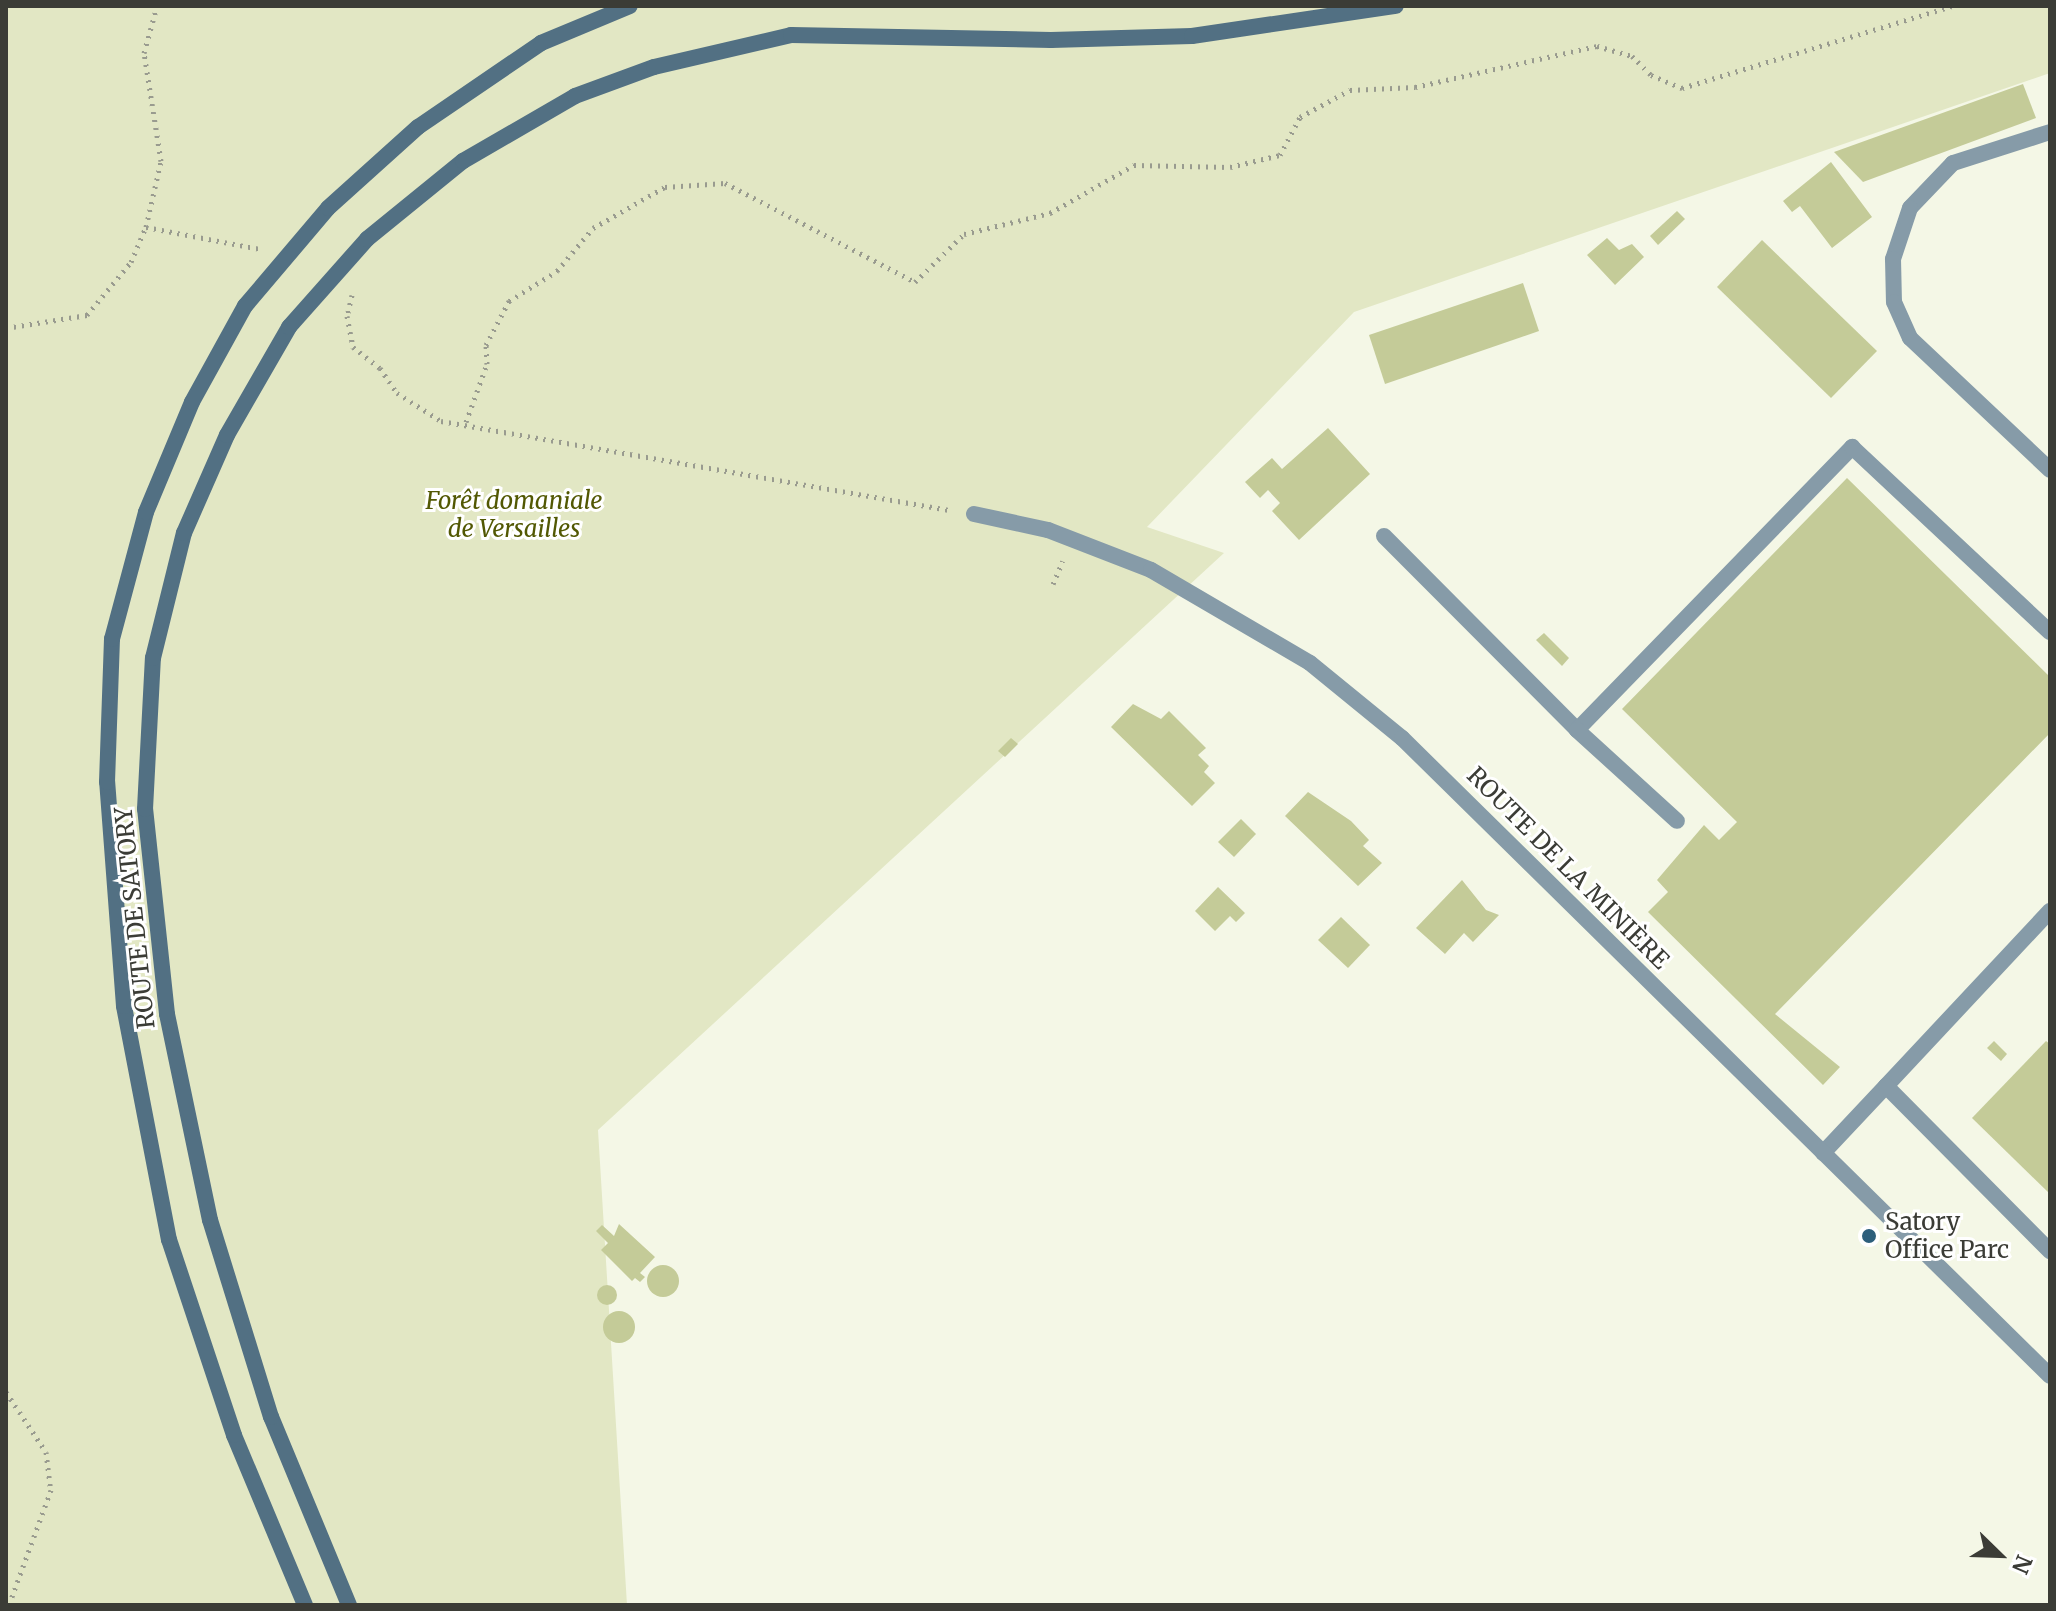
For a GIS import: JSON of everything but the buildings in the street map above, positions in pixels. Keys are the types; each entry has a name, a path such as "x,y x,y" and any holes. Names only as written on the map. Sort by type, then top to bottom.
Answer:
{"main road":[{"name":"ROUTE DE SATORY","path":"305,1605 234,1435 169,1240 124,1006 107,782 112,639 146,512 192,402 238,320 288,254 328,208 418,127 541,43 630,6"},
{"name":"ROUTE DE SATORY","path":"349,1605 271,1417 210,1220 167,1014 145,809 153,658 184,533 227,435 289,327 367,239 463,161 575,96 654,67 791,35 1051,40 1192,36 1396,6"}],"street":[{"path":"2050,132 1953,163 1910,208 1893,259 1894,302 1910,338 2050,470"},
{"path":"1577,730 1852,447 2050,632"},
{"name":"ROUTE DE LA MINIÈRE","path":"974,514 1048,530 1151,570 1310,663 1402,738 2050,1376"},
{"path":"1384,536 1577,730 1677,821"},
{"path":"1823,1153 2050,911"},
{"path":"1886,1086 2050,1251"}],"path":[{"path":"6,328 87,315 131,262 146,227 161,161 144,53 157,6"},
{"path":"466,422 487,364 486,345 509,301 557,271 593,228 665,187 725,183 915,282 964,234 1050,213 1134,165 1230,167 1280,155 1300,117 1350,90 1415,87 1597,46 1632,56 1651,75 1682,88 1952,6"},
{"path":"146,227 288,254"},
{"path":"354,290 347,316 353,347 380,368 397,393 441,421 466,422 665,463 974,514"},
{"path":"6,1392 46,1452 51,1490 9,1605"}],"green space":[{"name":"Forêt domaniale de Versailles","path":"6,6 2050,6 2050,73 1354,312 1147,527 1224,553 598,1130 627,1605 6,1605"}],"place":[{"name":"Satory Office Parc","path":"1869,1236"}]}
